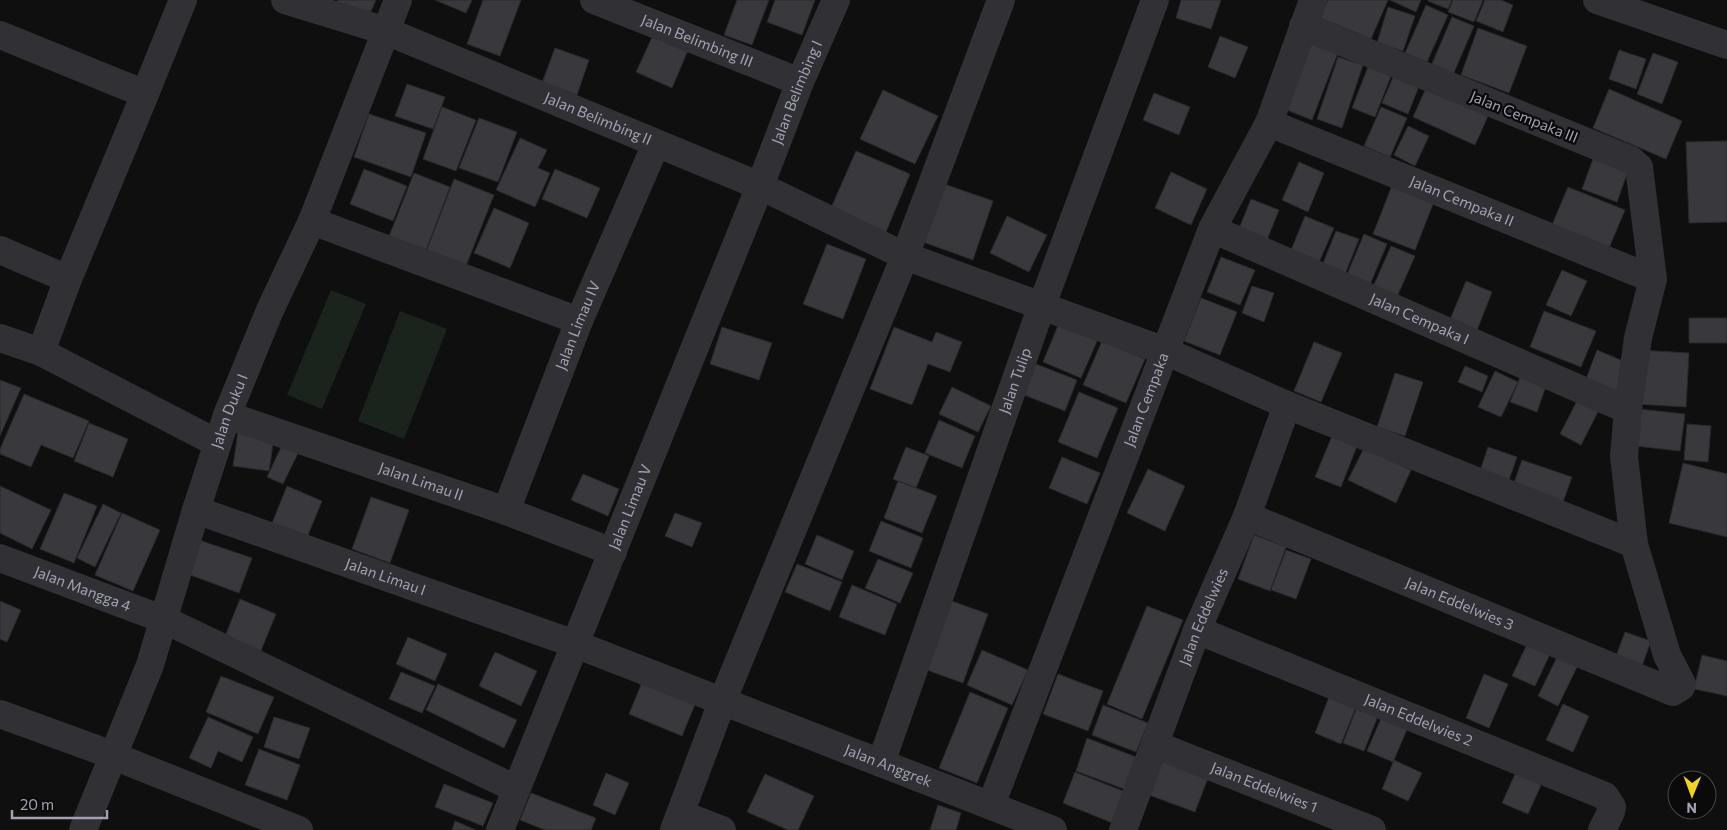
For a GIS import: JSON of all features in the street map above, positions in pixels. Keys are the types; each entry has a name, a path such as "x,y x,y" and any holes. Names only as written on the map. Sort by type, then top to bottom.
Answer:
{"street":[{"path":"41,352 68,279 183,0"},
{"name":"Jalan Belimbing II","path":"285,0 386,31 760,186 905,256 1165,351 1287,404 1634,544"},
{"name":"Jalan Duku I","path":"83,830 150,665 165,620 196,510 227,415 256,344 312,220 398,0"},
{"name":"Jalan Belimbing III","path":"594,0 800,82"},
{"name":"Jalan Belimbing I","path":"760,186 800,82 836,0"},
{"path":"722,830 677,822 722,702 905,256 1001,0"},
{"name":"Jalan Tulip","path":"881,763 1042,305 1155,0"},
{"name":"Jalan Cempaka","path":"991,805 1212,229 1269,123 1313,0"},
{"path":"1597,0 1727,45"},
{"name":"Jalan Cempaka III","path":"1303,26 1636,163 1640,172 1653,279"},
{"path":"0,35 145,94"},
{"name":"Jalan Cempaka II","path":"1269,123 1653,279"},
{"name":"Jalan Limau IV","path":"506,511 579,321 656,144"},
{"name":"Jalan Limau V","path":"500,830 760,186"},
{"path":"312,220 579,321"},
{"name":"Jalan Cempaka I","path":"1212,229 1628,410"},
{"path":"0,250 68,279"},
{"path":"1634,544 1624,456 1638,338 1653,279"},
{"path":"0,338 41,352 217,443"},
{"name":"Jalan Eddelwies","path":"1123,830 1197,630 1247,516 1287,404"},
{"name":"Jalan Limau II","path":"227,415 506,511 613,552"},
{"name":"Jalan Limau I","path":"196,510 575,644 722,702"},
{"name":"Jalan Eddelwies 3","path":"1247,516 1673,692 1678,690 1682,684 1667,655 1634,544"},
{"name":"Jalan Mangga 4","path":"0,558 165,620 516,789"},
{"name":"Jalan Eddelwies 2","path":"1197,630 1604,796 1612,806 1602,830"},
{"name":"Jalan Anggrek","path":"722,702 1053,830"},
{"path":"0,714 299,830"},
{"name":"Jalan Eddelwies 1","path":"1156,745 1372,830"}],"shaded area":[{"path":"331,290 366,304 322,409 287,395"},
{"path":"400,311 447,329 404,439 358,421"}],"building":[{"path":"338,0 376,0 368,18 336,3"},
{"path":"435,0 472,0 466,13"},
{"path":"483,0 521,0 500,56 467,44"},
{"path":"737,0 769,0 752,45 724,35"},
{"path":"775,0 815,0 802,35 767,22"},
{"path":"1181,0 1221,0 1211,29 1176,18"},
{"path":"1328,0 1388,0 1371,39 1320,18"},
{"path":"1390,0 1421,0 1416,12"},
{"path":"1428,0 1452,0 1448,9"},
{"path":"1453,0 1483,0 1474,22 1448,12"},
{"path":"1485,0 1501,0 1513,5 1503,32 1476,21"},
{"path":"1426,5 1448,15 1427,62 1405,53"},
{"path":"1388,7 1415,16 1403,51 1377,43"},
{"path":"1452,17 1474,26 1453,75 1431,66"},
{"path":"1478,28 1527,46 1509,93 1461,75"},
{"path":"654,33 689,48 672,88 636,72"},
{"path":"1220,36 1248,47 1235,78 1208,67"},
{"path":"1309,39 1339,50 1312,120 1282,108"},
{"path":"555,48 589,60 577,95 542,83"},
{"path":"1619,50 1646,59 1636,89 1609,79"},
{"path":"1653,53 1678,62 1662,104 1637,94"},
{"path":"1338,57 1363,65 1342,128 1317,119"},
{"path":"1368,67 1391,76 1375,117 1352,108"},
{"path":"1394,75 1419,86 1408,114 1382,103"},
{"path":"407,84 445,97 433,129 395,116"},
{"path":"1427,86 1489,114 1475,145 1413,117"},
{"path":"1609,89 1682,121 1666,159 1593,128"},
{"path":"883,90 938,116 915,164 860,139"},
{"path":"1154,93 1190,107 1179,135 1143,120"},
{"path":"442,107 476,120 456,171 423,159"},
{"path":"1381,107 1407,118 1390,157 1364,146"},
{"path":"369,114 426,133 411,177 354,157"},
{"path":"479,118 517,132 498,182 459,168"},
{"path":"1408,126 1429,136 1415,166 1394,155"},
{"path":"520,138 547,150 538,168 550,173 535,207 496,190"},
{"path":"1727,141 1727,222 1689,223 1686,142"},
{"path":"856,151 910,174 886,232 831,208"},
{"path":"1593,159 1628,171 1617,202 1582,189"},
{"path":"1299,162 1324,173 1308,212 1282,200"},
{"path":"364,169 407,186 393,221 350,204"},
{"path":"555,169 600,188 587,218 542,199"},
{"path":"1171,172 1207,189 1191,225 1155,208"},
{"path":"414,173 450,187 425,253 388,239"},
{"path":"454,179 494,195 464,271 425,255"},
{"path":"1393,183 1435,199 1415,250 1373,234"},
{"path":"944,184 993,201 973,260 923,242"},
{"path":"1568,187 1625,210 1606,255 1549,232"},
{"path":"1251,199 1279,210 1265,245 1237,234"},
{"path":"494,208 529,223 510,268 474,253"},
{"path":"1007,216 1047,235 1029,272 990,253"},
{"path":"1305,216 1334,228 1317,267 1289,255"},
{"path":"1336,231 1359,239 1342,282 1319,273"},
{"path":"1364,234 1387,244 1369,287 1346,277"},
{"path":"827,244 866,259 843,319 803,304"},
{"path":"1391,246 1415,256 1397,297 1373,287"},
{"path":"1221,257 1255,270 1240,305 1207,292"},
{"path":"1562,270 1587,281 1571,316 1546,305"},
{"path":"1466,281 1492,292 1476,333 1449,322"},
{"path":"1252,286 1274,293 1264,322 1242,313"},
{"path":"1201,298 1237,312 1220,355 1184,341"},
{"path":"1544,311 1596,331 1581,367 1530,347"},
{"path":"1689,318 1727,318 1727,343 1689,343"},
{"path":"1059,323 1098,339 1081,378 1043,362"},
{"path":"722,327 772,343 759,380 710,364"},
{"path":"894,327 932,342 936,332 962,342 950,372 928,364 912,405 870,389"},
{"path":"1102,341 1145,359 1126,403 1083,385"},
{"path":"1314,342 1342,353 1321,402 1294,391"},
{"path":"1597,350 1630,364 1618,392 1586,379"},
{"path":"1639,350 1689,353 1686,407 1636,404"},
{"path":"1036,364 1077,380 1065,411 1024,395"},
{"path":"1465,366 1488,376 1482,392 1458,382"},
{"path":"1523,370 1548,380 1537,412 1510,402"},
{"path":"1495,371 1518,382 1501,417 1478,407"},
{"path":"1395,373 1423,382 1405,436 1377,427"},
{"path":"0,380 21,388 0,436"},
{"path":"952,387 991,406 978,432 939,414"},
{"path":"1079,392 1118,408 1097,458 1058,442"},
{"path":"24,394 89,421 73,458 41,445 31,467 0,454 0,449"},
{"path":"1580,395 1601,406 1581,445 1560,434"},
{"path":"1630,408 1685,414 1680,451 1626,445"},
{"path":"939,420 975,436 962,468 925,453"},
{"path":"89,423 128,439 113,477 74,461"},
{"path":"1687,424 1711,426 1708,462 1684,460"},
{"path":"238,432 274,438 269,471 233,466"},
{"path":"1332,436 1357,446 1341,487 1315,477"},
{"path":"284,441 300,449 283,484 267,477"},
{"path":"906,447 929,456 916,488 893,479"},
{"path":"1488,447 1517,457 1509,480 1480,471"},
{"path":"1364,448 1411,470 1396,503 1348,480"},
{"path":"1062,457 1100,473 1087,504 1049,488"},
{"path":"1522,460 1572,477 1563,502 1513,486"},
{"path":"1683,463 1727,474 1727,537 1669,523"},
{"path":"1148,469 1185,486 1165,531 1127,513"},
{"path":"583,474 619,489 608,516 571,500"},
{"path":"898,481 937,496 922,533 884,518"},
{"path":"0,486 51,510 32,549 0,533"},
{"path":"287,486 322,501 306,540 271,526"},
{"path":"64,493 97,506 74,563 40,549"},
{"path":"371,497 409,510 390,563 352,549"},
{"path":"103,504 121,513 95,567 77,558"},
{"path":"122,513 160,530 133,591 95,575"},
{"path":"675,513 702,523 692,547 665,536"},
{"path":"881,521 923,538 911,568 869,551"},
{"path":"817,535 854,551 842,580 805,564"},
{"path":"1254,535 1286,547 1270,591 1238,579"},
{"path":"193,538 252,558 239,593 182,572"},
{"path":"1286,550 1311,559 1296,599 1271,590"},
{"path":"878,559 913,573 900,603 865,588"},
{"path":"797,564 842,582 830,611 785,592"},
{"path":"852,585 897,604 885,635 839,617"},
{"path":"240,599 276,614 260,653 224,639"},
{"path":"949,600 988,614 963,683 924,669"},
{"path":"0,601 21,610 7,642 0,639"},
{"path":"1147,606 1183,620 1142,719 1107,704"},
{"path":"1625,632 1651,641 1641,669 1615,659"},
{"path":"408,637 447,654 435,681 396,664"},
{"path":"1528,642 1551,652 1535,686 1512,676"},
{"path":"982,650 1028,670 1012,705 967,685"},
{"path":"495,652 537,671 521,706 479,686"},
{"path":"1702,655 1727,661 1727,696 1694,689"},
{"path":"1557,657 1577,667 1558,706 1538,696"},
{"path":"401,672 435,686 422,713 389,699"},
{"path":"1058,674 1103,691 1088,731 1043,714"},
{"path":"1484,674 1508,684 1489,728 1466,718"},
{"path":"221,676 274,697 258,734 206,712"},
{"path":"643,680 696,702 682,736 629,714"},
{"path":"438,684 517,720 504,748 426,710"},
{"path":"970,692 1008,708 977,783 939,768"},
{"path":"1331,692 1358,702 1341,744 1315,733"},
{"path":"1359,702 1380,711 1364,751 1343,743"},
{"path":"1563,704 1589,716 1573,752 1546,740"},
{"path":"1103,705 1148,723 1136,752 1092,735"},
{"path":"1383,714 1409,725 1393,762 1367,751"},
{"path":"208,717 253,737 242,762 218,751 211,768 189,758"},
{"path":"274,717 310,728 299,759 264,747"},
{"path":"1087,738 1136,757 1124,789 1076,771"},
{"path":"259,749 300,765 287,800 245,785"},
{"path":"1394,760 1422,773 1408,801 1382,789"},
{"path":"1163,761 1208,778 1195,812 1149,795"},
{"path":"1075,772 1128,793 1115,824 1063,803"},
{"path":"1516,772 1542,783 1528,814 1502,803"},
{"path":"606,773 629,783 615,815 593,805"},
{"path":"765,774 814,796 798,830 788,830 747,812"},
{"path":"444,784 493,803 483,826 435,807"},
{"path":"531,793 596,818 591,830 545,830 520,820"},
{"path":"938,805 961,813 956,830 930,830"},
{"path":"455,821 476,830 452,830"}]}
